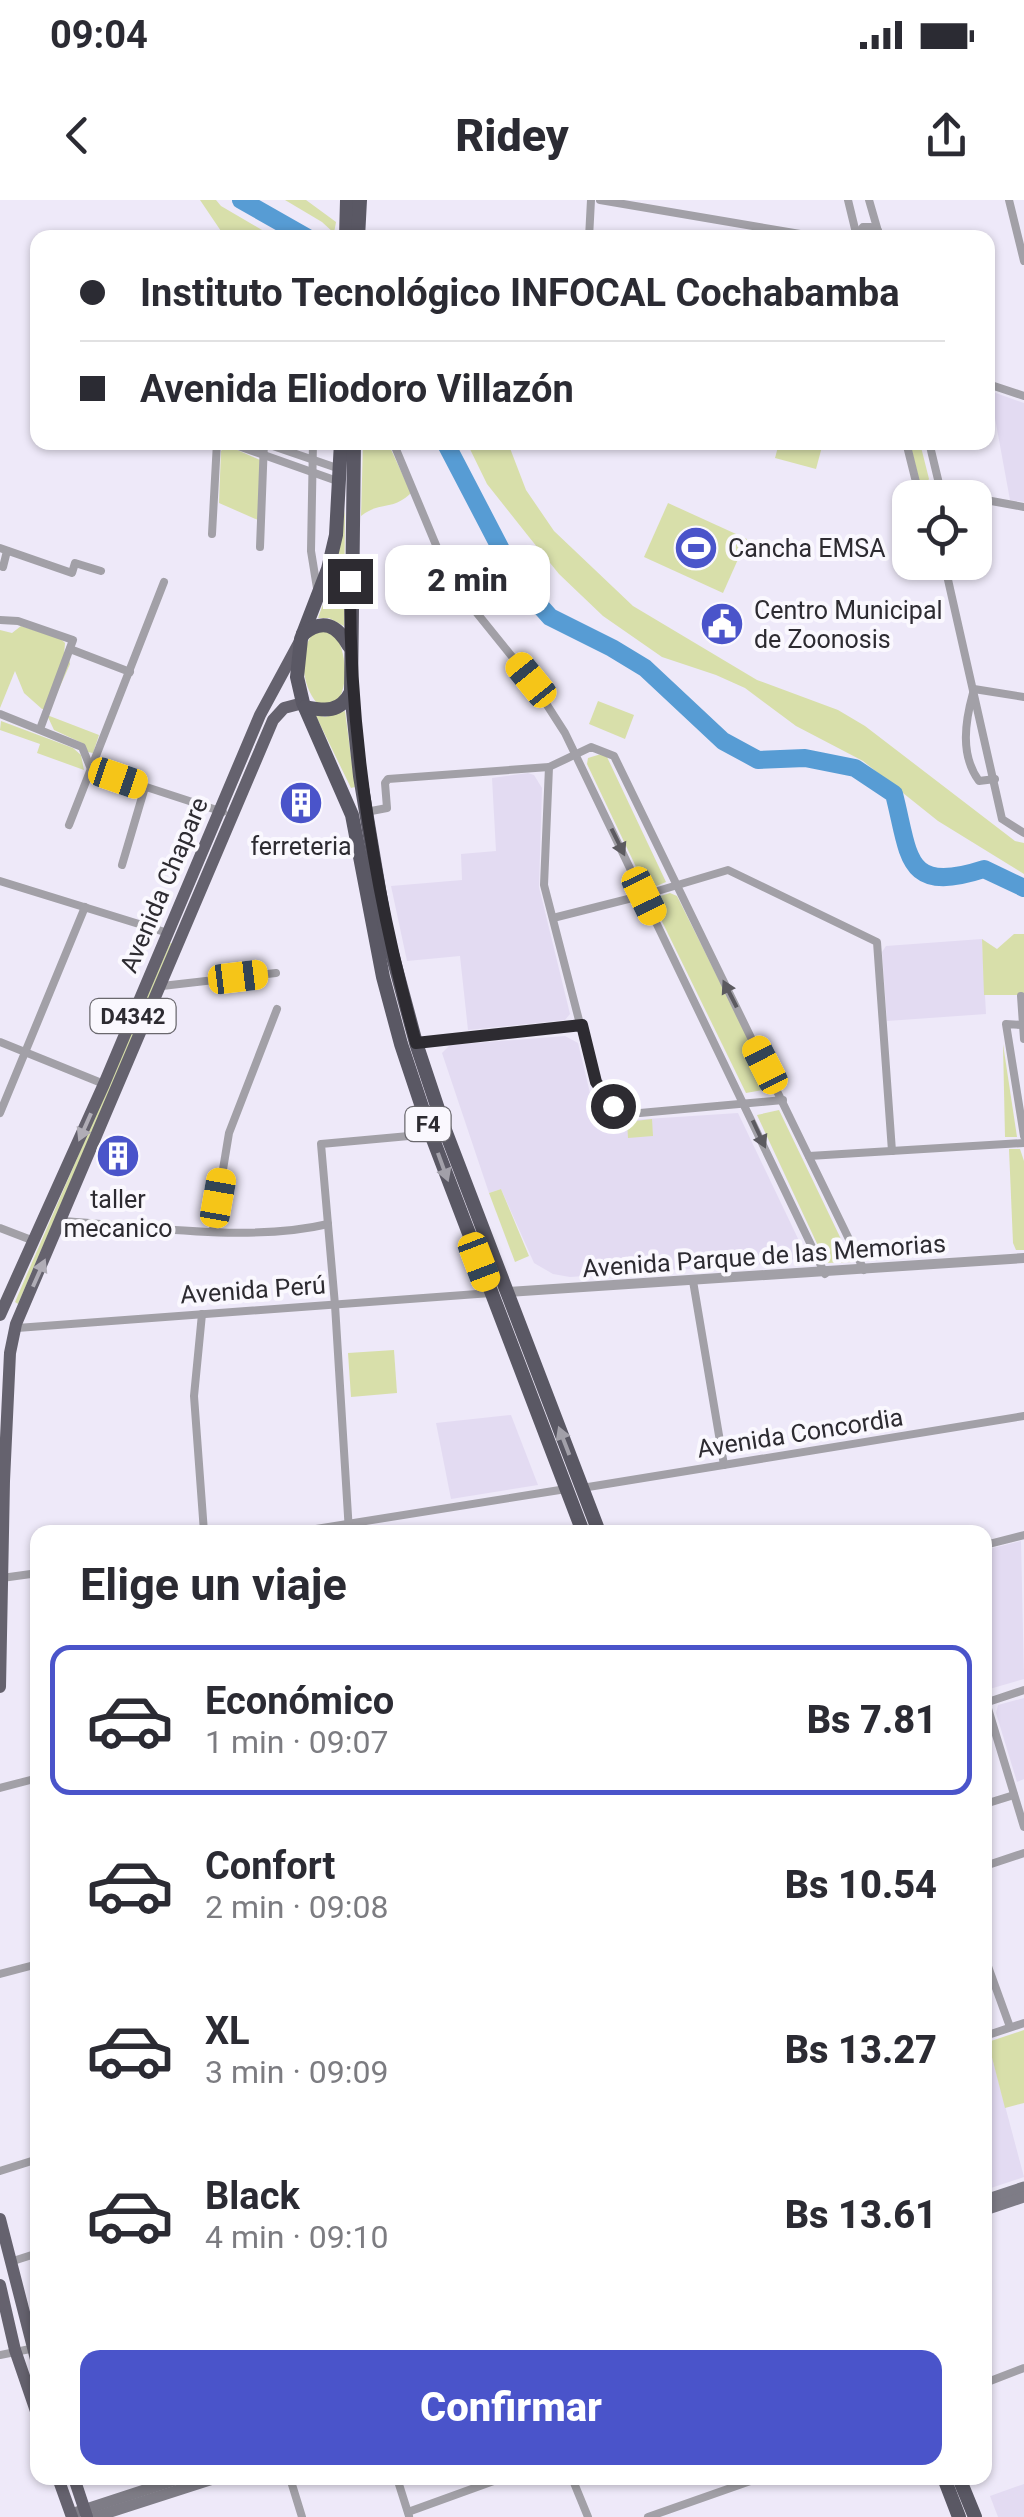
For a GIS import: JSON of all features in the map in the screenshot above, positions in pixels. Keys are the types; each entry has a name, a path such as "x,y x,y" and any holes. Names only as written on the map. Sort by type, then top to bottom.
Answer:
{"highway":[{"path":"346,230 347,200"},
{"path":"358,230 360,200"},
{"name":"F4","path":"341,450 336,536 302,636 296,666 304,705 352,815 401,1044 431,1134 499,1292"},
{"name":"F4","path":"354,450 351,692 386,930 416,1043 499,1292 574,1489 582,1525"},
{"path":"302,636 327,624 342,634 350,646"},
{"path":"304,705 334,709 351,692"},
{"name":"F4","path":"574,1489 595,1525"},
{"path":"947,2485 959,2517"},
{"path":"962,2485 974,2517"}],"main road":[{"name":"Avenida Chapare","path":"0,1316 174,936 302,636"},
{"path":"267,718 284,708 304,705"},
{"name":"Avenida Chapare","path":"0,1687 11,1333 162,986 174,936"},
{"name":"D4342","path":"0,1316 9,1318 11,1333"},
{"path":"992,2198 1024,2187"},
{"path":"992,2208 1024,2197"},
{"path":"0,2219 30,2334"},
{"path":"0,2286 14,2350 30,2395"},
{"path":"63,2485 82,2515"},
{"path":"76,2485 82,2515"},
{"path":"82,2515 162,2485"},
{"path":"82,2515 191,2485"}],"street":[{"path":"590,230 591,200"},
{"path":"600,200 777,230"},
{"path":"848,200 854,230"},
{"path":"869,200 878,230"},
{"path":"1009,200 1024,262"},
{"path":"995,386 1024,396"},
{"path":"212,534 217,450"},
{"path":"250,450 312,473 340,476"},
{"path":"260,547 264,450"},
{"path":"284,450 312,459 340,476"},
{"path":"313,450 311,551 318,595"},
{"path":"396,450 451,580 551,708 825,1274"},
{"path":"908,450 916,480"},
{"path":"931,450 938,480"},
{"path":"992,501 1024,507"},
{"path":"3,567 4,550 72,573 75,564 101,572"},
{"path":"948,580 1002,818 1024,832"},
{"path":"70,825 164,582"},
{"path":"0,620 73,640 40,729"},
{"path":"70,649 130,672"},
{"path":"974,689 1024,697"},
{"path":"974,689 965,722 972,772 979,781 994,779"},
{"path":"0,714 82,747 92,769 226,813"},
{"path":"366,812 388,808 388,779 550,767 591,747 614,756 864,1270"},
{"path":"550,767 544,885 596,1082 613,1106 626,1112 783,1100"},
{"path":"122,865 145,787"},
{"path":"553,918 728,870 877,942 892,1151"},
{"path":"0,881 174,936"},
{"path":"0,1113 85,908"},
{"path":"162,986 276,972"},
{"path":"1021,996 1024,1039"},
{"path":"213,1230 229,1134 278,1009"},
{"path":"809,1156 1024,1139 1006,1024 1022,1025"},
{"path":"416,1043 582,1025"},
{"path":"0,1042 104,1084"},
{"path":"348,1525 321,1144 431,1134"},
{"path":"62,1221 296,1231 328,1224"},
{"path":"0,1228 34,1241"},
{"name":"Avenida Parque de las Memorias","path":"499,1292 825,1274 1024,1258"},
{"path":"693,1280 724,1466"},
{"name":"Avenida Perú","path":"11,1333 499,1292"},
{"path":"202,1314 194,1396 203,1525"},
{"name":"Avenida Concordia","path":"365,1525 1024,1416"},
{"path":"992,1543 1024,1536"},
{"path":"2,1578 30,1574"},
{"path":"992,1700 1024,1690"},
{"path":"992,1722 1024,1828"},
{"path":"0,1788 30,1780"},
{"path":"992,1802 1014,1795"},
{"path":"992,1864 1024,1853"},
{"path":"0,1974 30,1966"},
{"path":"992,1977 1010,2027"},
{"path":"992,2033 1024,2023"},
{"path":"0,2171 30,2162"},
{"path":"10,2262 30,2256"},
{"path":"0,2355 30,2348"},
{"path":"992,2380 1024,2368"},
{"path":"292,2485 302,2517"},
{"path":"399,2485 408,2515 484,2485"},
{"path":"575,2485 588,2517"},
{"path":"648,2517 675,2512 741,2485"}],"shaded area":[{"path":"995,393 1024,403 1024,502 1010,500 995,418"},
{"path":"534,775 542,788 539,887 570,1014 565,1020 468,1030 460,956 407,961 391,886 462,880 461,854 496,851 492,778"},
{"path":"982,939 986,1014 887,1021 882,952 886,946"},
{"path":"565,1036 578,1043 591,1097 611,1115 631,1120 738,1113 802,1247 799,1255 782,1263 570,1277 553,1274 534,1263 501,1189 489,1193 442,1053 450,1045"},
{"path":"511,1415 538,1485 451,1499 436,1423"},
{"path":"1021,1541 1024,1679 992,1688 992,1548"},
{"path":"1024,1698 1024,1779 1017,1782 996,1713 998,1705"},
{"path":"992,2057 1024,2177 992,2188"},
{"path":"1024,2484 1024,2517 998,2517 990,2496"}],"green space":[{"path":"200,200 216,200 262,230 220,230"},
{"path":"285,200 306,200 336,222 335,230"},
{"path":"237,450 260,460 258,520 219,503 221,451"},
{"path":"363,450 391,450 411,493 361,516"},
{"path":"470,450 511,450 526,490 554,531 633,606 757,680 838,710 865,726 1015,841 1024,843 1024,874 938,821 863,761 796,726 745,688 662,657 603,616 559,574 487,484"},
{"path":"777,450 821,450 816,469 775,458"},
{"path":"912,450 922,450 929,479 919,480"},
{"name":"Cancha EMSA","path":"668,503 747,539 723,593 644,557"},
{"path":"345,509 344,626 329,618 318,618 337,566"},
{"path":"21,626 65,643 64,655 70,664 50,709 42,709 24,693 15,671 0,708 0,630 12,633"},
{"path":"315,631 334,632 341,648 345,678 336,703 317,703 305,677 306,647"},
{"path":"598,701 634,715 625,739 589,724"},
{"path":"345,711 355,787 351,788 315,714 325,717"},
{"path":"47,715 99,735 93,753 82,743 54,730"},
{"path":"1,721 73,748 81,755 84,770 37,753 40,744 0,730"},
{"path":"601,754 607,757 666,882 647,890 587,764 588,758"},
{"path":"670,893 677,896 773,1088 746,1093 651,899"},
{"path":"1014,934 1024,934 1024,995 984,995 982,939 997,949"},
{"path":"170,943 173,944 18,1304 15,1302"},
{"path":"1003,1044 1017,1137 1005,1137"},
{"path":"779,1110 852,1262 826,1263 757,1115"},
{"path":"652,1119 653,1136 628,1138 627,1122"},
{"path":"1009,1149 1020,1149 1024,1161 1024,1250 1016,1250 1013,1243"},
{"path":"501,1189 529,1256 515,1262 489,1193"},
{"path":"394,1350 397,1393 351,1397 348,1353"},
{"path":"1024,2030 1024,2103 1005,2108 992,2058 992,2041"}],"waterway":[{"path":"241,200 294,230"},
{"path":"449,450 517,580 550,617 645,668 723,741 758,760 805,758 855,768 894,794 908,852 925,873 958,876 984,869 1024,888"}],"place":[{"name":"Cancha EMSA","path":"696,548"},
{"name":"Centro Municipal de Zoonosis","path":"722,624"},
{"name":"ferreteria","path":"301,803"},
{"name":"taller mecanico","path":"118,1156"}],"route":[{"path":"350,581 351,692 360,776 386,930 416,1043 582,1025 596,1082 613,1106"}]}
